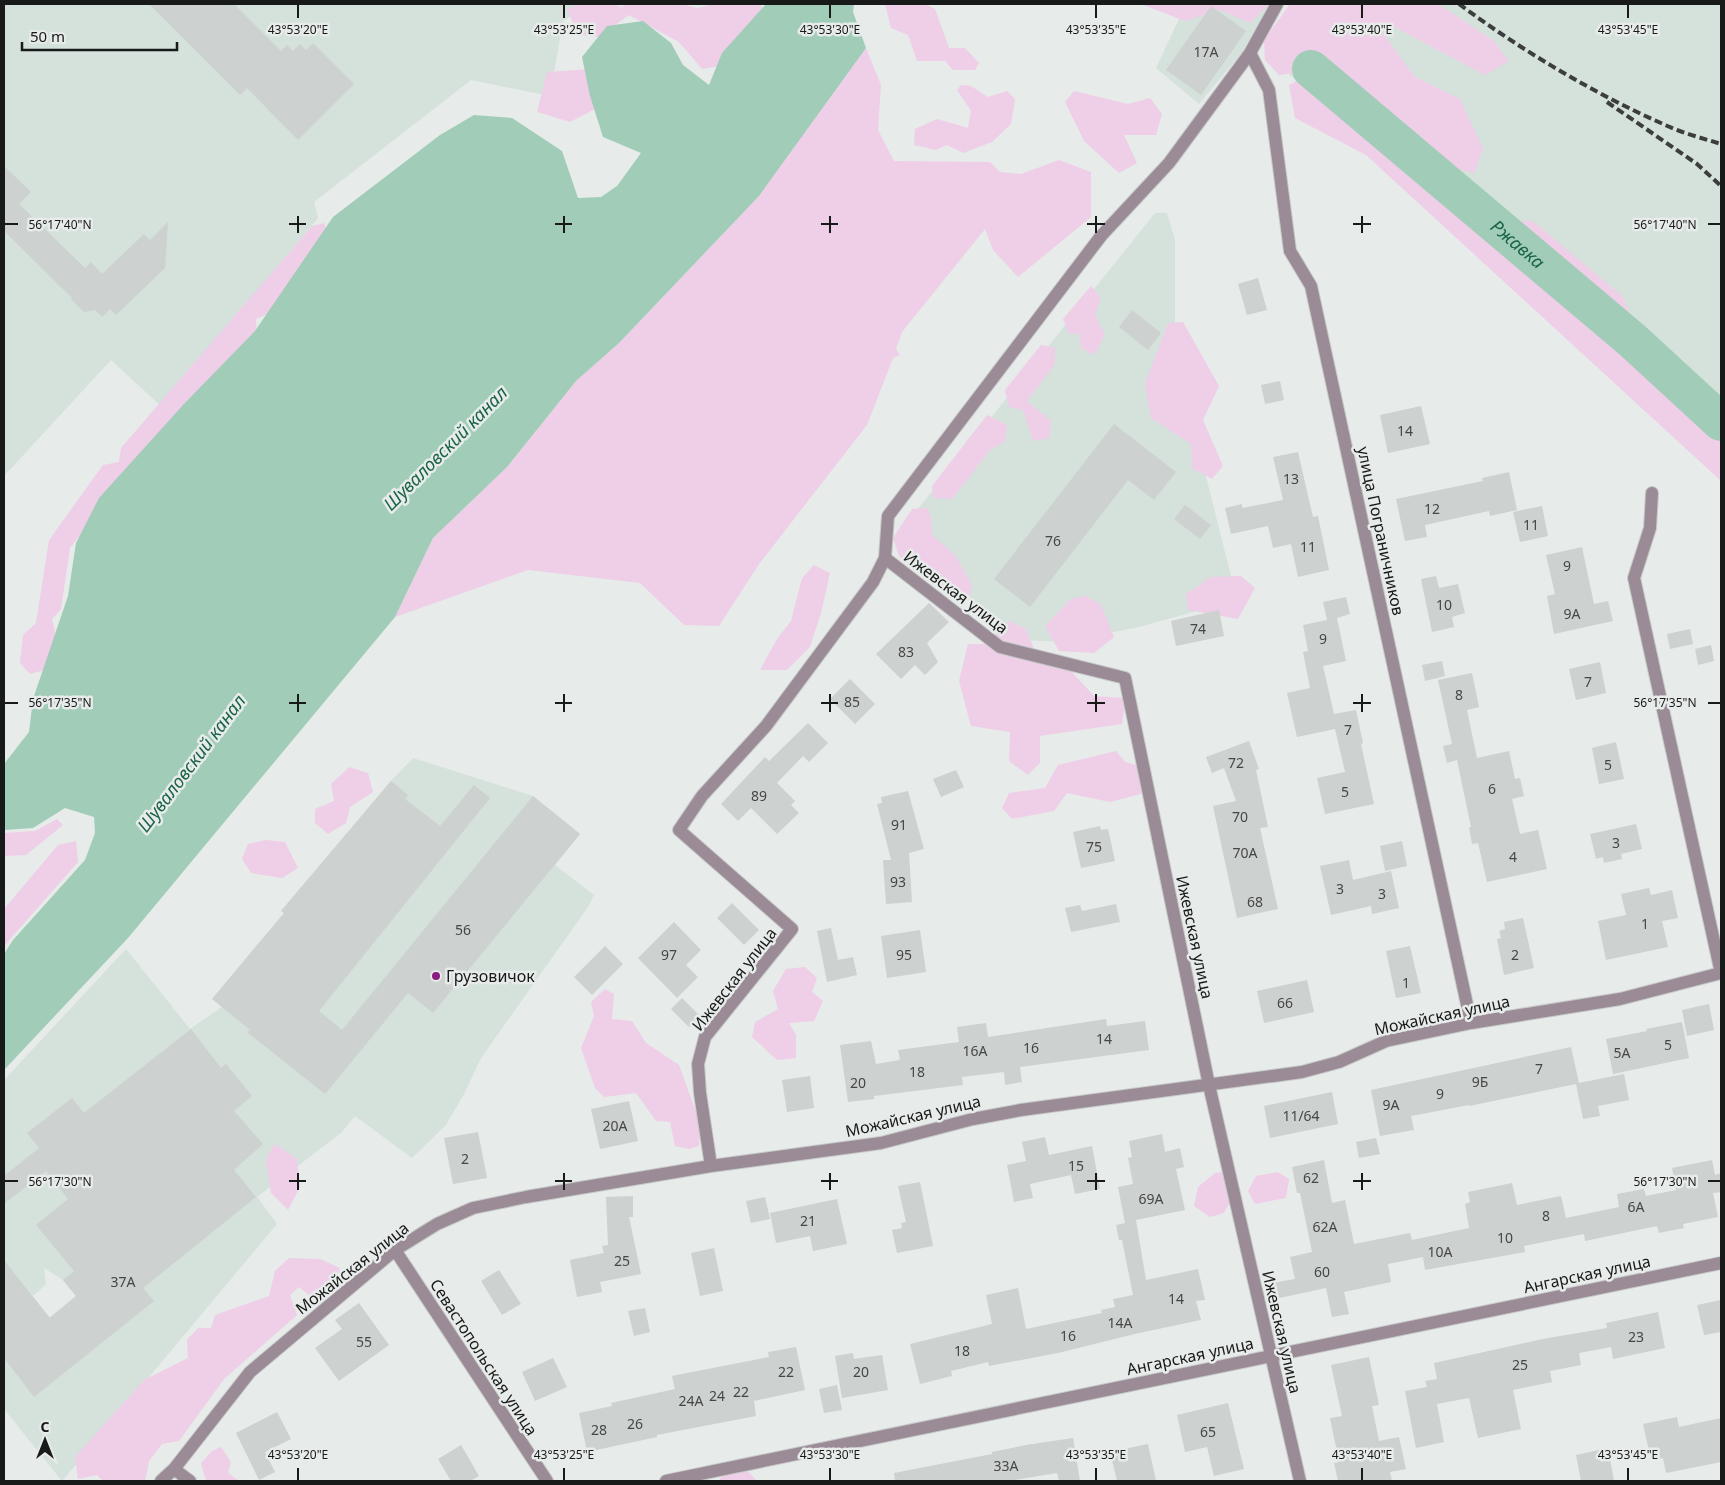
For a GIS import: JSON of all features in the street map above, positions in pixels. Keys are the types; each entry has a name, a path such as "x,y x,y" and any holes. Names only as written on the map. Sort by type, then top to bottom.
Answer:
{"street":[{"path":"885,558 888,516 1102,236 1169,163 1250,53 1277,4"},
{"name":"улица Пограничников","path":"1250,53 1270,90 1290,251 1311,286 1471,1023"},
{"path":"1652,492 1650,528 1634,578 1721,973"},
{"name":"Ижевская улица","path":"711,1166 700,1093 698,1064 705,1037 792,929 679,830 702,796 766,726 872,582 885,558 1000,647 1125,678 1209,1085 1300,1481"},
{"name":"Можайская улица","path":"161,1481 174,1469 250,1372 395,1250 437,1224 473,1208 526,1197 711,1166 881,1143 974,1119 1021,1110 1302,1072 1339,1062 1386,1041 1471,1023 1620,999 1721,973"},
{"name":"Севастопольская улица","path":"395,1250 546,1481"},
{"name":"Ангарская улица","path":"666,1481 1721,1264"},
{"path":"174,1469 190,1481"}],"shaded area":[{"path":"4,4 592,4 563,21 550,96 471,80 314,202 318,218 162,407 111,360 4,476"},
{"path":"579,4 613,4 621,7 627,4 680,4 698,8 713,4 760,4 766,13 726,65 702,69 679,42 629,15 598,37 578,35 567,9"},
{"path":"885,4 925,4 935,9 949,48 965,48 979,63 975,70 953,70 945,61 917,61 908,35 891,28"},
{"path":"1141,4 1269,4 1250,23 1220,10 1185,21"},
{"path":"1186,4 1269,4 1242,52 1199,104 1156,68"},
{"path":"1290,4 1438,4 1494,41 1509,61 1485,75 1389,24 1382,32 1415,77 1460,99 1483,149 1474,173 1443,165 1332,69 1279,75 1265,60 1264,40"},
{"path":"1303,4 1721,4 1721,465 1271,58"},
{"path":"866,48 881,85 878,130 894,161 990,162 1000,172 1021,174 1059,160 1091,172 1091,217 1018,277 993,250 985,229 902,332 896,349 900,355 893,358 867,425 759,564 719,626 684,625 640,583 528,570 395,617 433,538 507,467 576,381 619,343 759,196"},
{"path":"592,69 599,107 570,122 537,112 547,72"},
{"path":"1308,75 1335,78 1494,221 1533,221 1622,296 1649,355 1721,422 1721,481 1366,155 1295,118 1289,85"},
{"path":"961,85 971,86 988,97 1007,91 1015,99 1011,124 992,142 963,153 947,145 936,150 914,145 915,129 937,119 968,128 971,111 957,90"},
{"path":"1074,91 1128,104 1150,98 1162,114 1156,135 1124,135 1137,163 1119,173 1084,141 1065,102"},
{"path":"1155,213 1167,213 1175,240 1175,353 1237,600 1139,627 1064,642 1023,640 904,553 897,535"},
{"path":"324,223 327,232 279,309 256,319 257,342 125,475 70,548 61,609 52,619 57,640 52,668 30,674 20,663 23,635 36,623 49,540 103,465 119,462 121,448 312,226"},
{"path":"1091,286 1101,298 1095,315 1105,335 1094,355 1081,348 1079,334 1069,334 1063,319"},
{"path":"1183,322 1219,386 1203,420 1223,466 1212,479 1192,468 1191,444 1151,418 1145,384 1168,323"},
{"path":"1041,345 1055,348 1055,364 1027,401 1051,421 1049,438 1033,441 1023,410 1009,407 1005,390"},
{"path":"987,415 1007,425 1005,441 990,450 952,499 933,498 932,486"},
{"path":"928,508 931,518 932,535 956,556 972,585 970,595 952,598 899,556 893,538 912,509"},
{"path":"814,565 830,573 821,613 810,647 787,670 760,670 777,639 791,621 802,578"},
{"path":"1241,576 1255,588 1238,619 1188,610 1186,594 1211,577"},
{"path":"1086,596 1101,605 1114,637 1094,653 1059,651 1045,626 1071,599"},
{"path":"1010,621 1026,629 1038,659 1069,669 1094,696 1126,698 1122,724 1040,736 1040,763 1028,775 1009,761 1010,732 971,726 959,681 968,644 991,644 998,628"},
{"path":"1116,751 1125,762 1140,766 1141,794 1110,802 1067,793 1054,811 1012,819 1002,808 1009,793 1045,788 1058,765"},
{"path":"413,758 533,796 580,834 555,865 594,895 588,907 481,1058 464,1094 446,1125 412,1158 355,1116 341,1133 257,1197 277,1224 62,1481 4,1409 4,1354 76,1296 63,1280 44,1268 46,1284 33,1296 4,1260 4,1080 126,949 190,1029 222,1007 212,999 267,933 284,947 298,925 281,911 391,781"},
{"path":"349,767 368,773 373,792 350,807 346,823 328,834 315,823 315,809 334,801 331,784"},
{"path":"57,819 63,825 26,855 4,856 4,833 35,831"},
{"path":"266,840 285,842 298,868 282,878 251,873 242,859 248,844"},
{"path":"76,841 78,862 4,946 4,909 58,845"},
{"path":"805,967 817,978 812,992 823,1001 814,1021 789,1023 796,1035 796,1058 777,1060 752,1037 755,1022 778,1009 773,991 786,969"},
{"path":"605,989 614,994 612,1019 632,1021 646,1043 679,1065 700,1123 699,1146 689,1149 675,1146 670,1122 656,1121 636,1093 604,1097 595,1088 581,1048 594,1016 591,1002"},
{"path":"275,1144 297,1159 300,1187 288,1210 271,1193 266,1159"},
{"path":"1233,1171 1238,1187 1224,1213 1210,1217 1194,1206 1198,1187 1215,1173"},
{"path":"1278,1172 1289,1179 1286,1198 1255,1204 1248,1191 1256,1176"},
{"path":"289,1258 320,1259 340,1268 336,1282 314,1299 299,1287 290,1295 297,1315 224,1379 179,1441 162,1444 149,1461 145,1481 103,1481 97,1475 78,1479 75,1457 144,1380 188,1358 187,1340 198,1328 211,1328 215,1315 269,1296 275,1271"},
{"path":"221,1447 231,1462 228,1473 239,1481 206,1481 201,1463 212,1451"},
{"path":"746,1469 757,1481 719,1481 721,1477"}],"water":[{"name":"Шуваловский канал","path":"766,4 854,4 853,12 866,48 759,196 619,343 576,381 507,467 433,538 395,617 128,938 4,1070 4,954 13,940 85,860 95,833 94,817 65,808 33,828 4,830 4,764 29,732 33,699 68,596 76,543 99,498 183,405 255,331 333,217 440,135 474,115 512,118 562,151 578,198 601,197 617,186 641,153 603,137 590,96 582,57 607,26 643,21 671,43 683,65 709,85 722,53"}],"building":[{"path":"149,4 234,4 281,51 287,45 293,51 300,44 306,50 313,43 354,84 298,140 247,88 240,95"},
{"path":"1211,6 1246,31 1201,95 1166,70"},
{"path":"4,166 31,192 19,204 85,268 91,262 102,274 144,234 150,240 168,222 165,268 116,315 110,309 102,317 95,310 84,312 4,231"},
{"path":"1258,278 1267,310 1247,315 1238,284"},
{"path":"1132,310 1161,333 1148,350 1119,327"},
{"path":"1280,381 1284,400 1265,404 1261,385"},
{"path":"1421,406 1430,444 1388,453 1380,415"},
{"path":"1114,424 1176,472 1154,500 1128,480 1030,607 994,579"},
{"path":"1298,452 1313,517 1318,516 1329,570 1298,577 1291,544 1273,548 1268,526 1231,534 1225,508 1242,504 1242,508 1283,500 1273,457"},
{"path":"1509,472 1517,510 1490,516 1489,511 1425,525 1427,537 1405,541 1396,499 1483,481 1482,478"},
{"path":"1185,505 1211,525 1200,539 1174,519"},
{"path":"1542,506 1548,536 1520,542 1513,512"},
{"path":"1582,547 1594,604 1608,601 1613,621 1554,634 1547,596 1555,594 1546,555"},
{"path":"1436,576 1439,588 1458,584 1465,613 1452,617 1454,627 1432,632 1421,579"},
{"path":"1346,597 1350,614 1337,618 1346,661 1323,666 1334,714 1356,710 1374,804 1325,814 1317,778 1345,772 1335,729 1297,737 1287,693 1310,688 1303,652 1308,651 1303,625 1327,620 1323,602"},
{"path":"929,603 949,622 927,643 938,662 925,675 915,665 901,679 876,654"},
{"path":"1219,610 1224,636 1176,646 1171,621"},
{"path":"1690,629 1693,644 1670,649 1667,634"},
{"path":"1711,645 1714,661 1698,665 1695,649"},
{"path":"1442,661 1445,676 1425,681 1422,665"},
{"path":"1600,662 1606,693 1576,700 1569,669"},
{"path":"1472,673 1479,707 1467,710 1477,758 1509,751 1515,779 1520,778 1524,796 1512,799 1520,834 1538,830 1547,869 1487,882 1478,843 1472,844 1469,827 1471,827 1457,760 1447,763 1443,746 1452,744 1438,680"},
{"path":"850,679 875,704 855,724 830,699"},
{"path":"808,723 828,743 809,762 803,756 777,783 795,801 791,805 799,813 777,834 751,808 738,821 721,804 765,757 769,761"},
{"path":"1249,741 1259,769 1256,770 1268,827 1260,828 1278,909 1237,918 1213,806 1236,801 1224,768 1212,773 1206,757"},
{"path":"1616,742 1624,779 1599,784 1592,748"},
{"path":"956,770 964,787 941,797 933,779"},
{"path":"391,781 408,795 405,799 440,826 474,785 490,798 319,1011 342,1030 533,796 580,834 433,1013 408,993 325,1094 247,1032 250,1030 212,999 284,913 281,911"},
{"path":"908,791 924,849 909,853 912,902 886,904 883,860 891,860 877,804 882,803 881,797"},
{"path":"1636,824 1642,849 1621,854 1622,859 1604,863 1603,857 1596,859 1590,834"},
{"path":"1100,826 1101,830 1108,829 1115,861 1081,868 1073,832"},
{"path":"1402,841 1407,866 1385,871 1380,846"},
{"path":"1349,860 1353,880 1391,871 1399,908 1372,914 1371,906 1331,915 1320,866"},
{"path":"1649,888 1651,895 1672,890 1678,918 1662,921 1668,947 1606,960 1598,921 1626,915 1621,894"},
{"path":"732,903 759,930 744,945 717,918"},
{"path":"1116,904 1120,922 1071,932 1065,908 1080,905 1082,911"},
{"path":"1523,918 1534,968 1504,975 1497,939 1501,938 1499,931 1505,929 1504,922"},
{"path":"674,922 701,950 686,965 698,977 677,998 638,958"},
{"path":"831,928 838,960 853,957 857,975 827,982 817,931"},
{"path":"920,930 926,972 887,978 881,936"},
{"path":"605,946 623,964 592,995 574,977"},
{"path":"1410,946 1421,993 1396,998 1386,951"},
{"path":"1307,980 1314,1012 1264,1023 1257,991"},
{"path":"682,998 700,1016 689,1027 671,1009"},
{"path":"1709,1004 1714,1030 1687,1036 1682,1010"},
{"path":"1106,1019 1107,1026 1145,1021 1149,1050 1020,1067 1022,1082 1005,1085 1004,1072 962,1077 963,1085 874,1096 874,1099 848,1102 840,1045 871,1041 876,1064 900,1060 898,1050 959,1042 957,1027 986,1023 988,1037"},
{"path":"1682,1022 1689,1058 1613,1074 1606,1039"},
{"path":"191,1029 221,1068 226,1064 252,1096 234,1111 263,1144 234,1170 256,1197 143,1288 154,1301 34,1397 4,1358 4,1260 50,1318 76,1296 63,1280 74,1271 36,1225 68,1199 46,1171 4,1204 4,1176 39,1148 27,1133 72,1098 84,1113"},
{"path":"1571,1047 1579,1083 1624,1074 1629,1100 1598,1106 1600,1116 1583,1119 1576,1084 1411,1116 1414,1130 1380,1136 1371,1090"},
{"path":"810,1076 814,1108 787,1112 782,1080"},
{"path":"1332,1092 1338,1124 1270,1138 1264,1106"},
{"path":"629,1101 638,1141 600,1149 591,1109"},
{"path":"478,1132 487,1178 453,1184 444,1138"},
{"path":"1162,1134 1165,1152 1180,1148 1184,1167 1176,1169 1185,1210 1136,1220 1146,1280 1198,1269 1205,1300 1196,1301 1201,1320 1058,1353 989,1366 988,1362 951,1371 952,1376 920,1384 910,1344 992,1324 986,1295 1018,1288 1026,1329 1102,1313 1101,1310 1115,1307 1113,1299 1133,1295 1122,1240 1119,1240 1116,1225 1125,1223 1118,1187 1133,1184 1128,1158 1132,1157 1129,1141"},
{"path":"1045,1137 1049,1155 1092,1146 1100,1189 1075,1194 1071,1175 1030,1184 1033,1198 1014,1202 1007,1165 1026,1161 1022,1142"},
{"path":"1376,1138 1380,1154 1359,1158 1356,1142"},
{"path":"1324,1160 1332,1203 1345,1200 1354,1244 1410,1233 1412,1240 1469,1228 1465,1204 1470,1202 1468,1192 1512,1183 1517,1205 1561,1196 1566,1218 1619,1207 1617,1194 1644,1189 1646,1196 1676,1190 1672,1168 1712,1160 1715,1175 1721,1173 1721,1192 1713,1193 1718,1217 1683,1224 1684,1228 1659,1233 1657,1226 1585,1241 1584,1234 1524,1246 1525,1252 1425,1270 1423,1257 1388,1264 1391,1282 1344,1292 1349,1314 1332,1317 1326,1288 1275,1299 1272,1283 1295,1279 1290,1257 1312,1252 1300,1193 1297,1193 1292,1167"},
{"path":"920,1182 933,1246 897,1253 892,1230 902,1228 901,1223 906,1222 898,1186"},
{"path":"633,1196 633,1217 629,1217 641,1274 600,1282 602,1292 577,1297 570,1260 604,1253 602,1246 608,1245 606,1197"},
{"path":"765,1197 770,1219 751,1223 746,1201"},
{"path":"837,1199 847,1244 813,1251 810,1236 776,1243 770,1213"},
{"path":"714,1248 723,1291 700,1296 691,1253"},
{"path":"499,1270 521,1304 502,1315 481,1281"},
{"path":"1721,1300 1721,1332 1704,1335 1697,1305"},
{"path":"359,1303 389,1345 339,1381 315,1348 342,1329 335,1320"},
{"path":"645,1308 650,1332 634,1336 628,1311"},
{"path":"1658,1312 1665,1348 1613,1359 1611,1347 1579,1353 1581,1365 1550,1371 1552,1382 1513,1390 1521,1429 1478,1438 1469,1398 1437,1404 1444,1442 1416,1448 1405,1391 1427,1387 1425,1381 1437,1379 1434,1363 1543,1339 1607,1328 1606,1323"},
{"path":"796,1347 805,1390 754,1401 756,1416 657,1435 657,1437 587,1452 579,1413 612,1406 611,1403 675,1389 672,1376 769,1357 768,1352"},
{"path":"853,1353 854,1359 882,1355 888,1390 842,1398 835,1356"},
{"path":"1369,1357 1379,1405 1372,1406 1379,1441 1399,1437 1406,1469 1390,1472 1392,1481 1338,1481 1334,1463 1339,1462 1330,1418 1342,1416 1331,1365"},
{"path":"553,1358 567,1387 535,1401 522,1372"},
{"path":"837,1385 842,1410 824,1413 819,1389"},
{"path":"1228,1403 1244,1469 1214,1476 1207,1447 1185,1452 1177,1415"},
{"path":"277,1412 291,1439 265,1452 275,1472 259,1480 236,1433"},
{"path":"1677,1417 1679,1427 1721,1418 1721,1462 1666,1473 1663,1458 1651,1460 1643,1424"},
{"path":"1073,1438 1080,1481 1059,1481 1057,1473 1008,1481 895,1481 894,1473 992,1454 992,1452 1026,1445"},
{"path":"1148,1444 1156,1481 1117,1481 1110,1452"},
{"path":"461,1445 479,1476 470,1481 451,1481 438,1459"},
{"path":"1608,1448 1614,1481 1581,1481 1576,1455"}],"waterway":[{"name":"Ржавка","path":"1311,69 1632,340 1721,422"}],"railway":[{"path":"1459,4 1532,54 1610,99 1670,127 1721,144"},
{"path":"1607,102 1697,164 1721,186"}],"place":[{"name":"Грузовичок","path":"436,976"}]}
